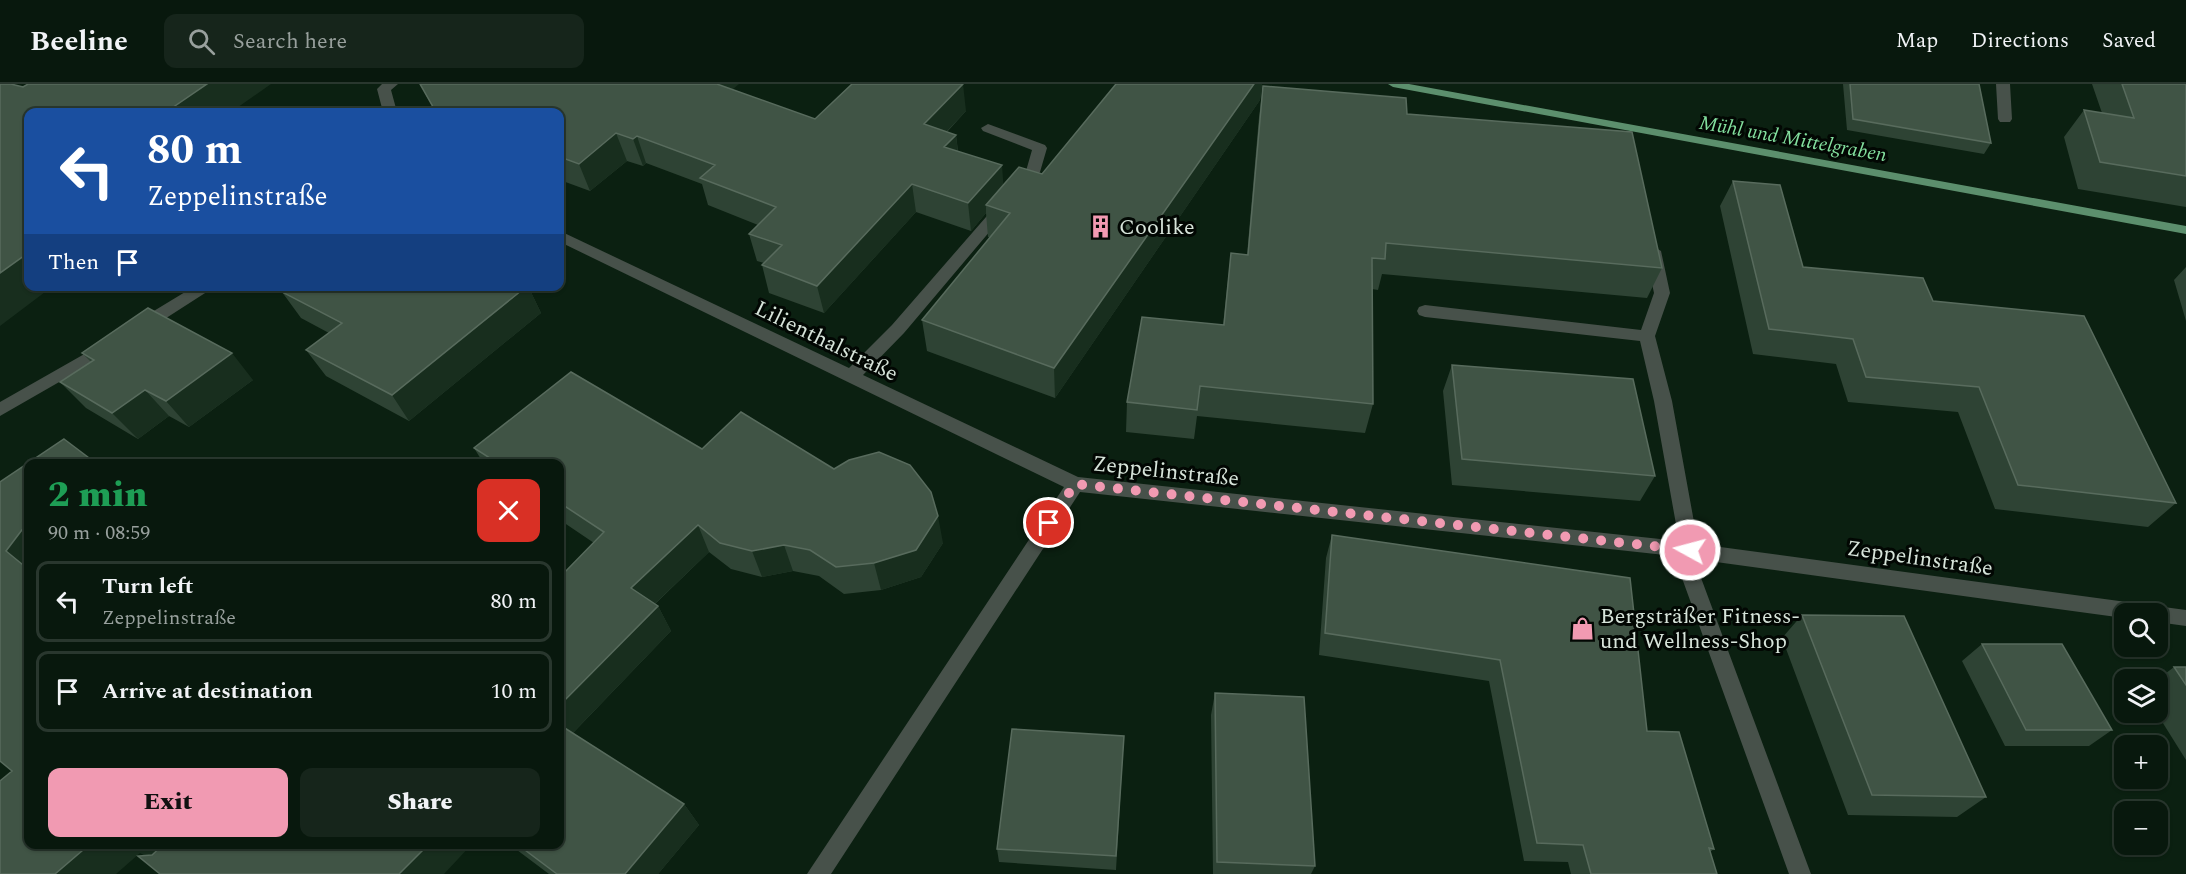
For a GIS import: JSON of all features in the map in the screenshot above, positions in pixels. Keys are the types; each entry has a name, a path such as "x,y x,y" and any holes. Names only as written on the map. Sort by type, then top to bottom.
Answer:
{"street":[{"path":"389,108 384,89 391,84"},
{"path":"2003,84 2005,119"},
{"path":"851,376 898,329 1033,172 1040,148 988,128"},
{"name":"Lilienthalstraße","path":"564,238 1075,484"},
{"path":"1651,239 1662,292 1647,336 1663,401 1685,550 1800,874"},
{"path":"0,411 200,291"},
{"path":"1425,311 1647,336"},
{"name":"Zeppelinstraße","path":"818,874 1075,484 1685,550 2114,608"},
{"name":"Zeppelinstraße","path":"2168,616 2186,618"}],"building":[{"path":"0,84 23,87 28,84 207,84 172,108 24,108 24,256 0,273"},
{"path":"420,84 717,84 815,119 852,84 963,84 924,124 956,135 944,147 1002,165 968,203 912,184 817,286 762,265 782,245 749,234 776,207 700,178 715,165 637,136 633,139 616,133 579,164 564,158 564,108 434,108"},
{"name":"Coolike","path":"1116,84 1254,84 1054,368 922,320 1010,213 986,205 1019,167 1042,174"},
{"path":"1850,84 1979,84 1991,143 1853,119"},
{"path":"2122,84 2186,84 2186,176 2100,162 2084,110 2134,118"},
{"path":"1263,86 1406,98 1407,114 1632,132 1662,268 1386,243 1385,259 1372,258 1373,404 1200,386 1197,410 1127,402 1142,317 1224,325 1231,253 1248,255"},
{"path":"1733,181 1780,185 1803,267 1923,278 1933,301 2084,316 2176,503 2018,485 1979,387 1866,377 1853,339 1769,329"},
{"path":"521,291 392,395 306,350 342,323 282,292"},
{"path":"148,308 232,353 166,401 145,390 112,413 60,382 94,360 82,353"},
{"path":"1452,365 1633,379 1655,476 1462,459"},
{"path":"571,372 702,449 741,412 834,469 849,460 879,452 910,465 931,492 938,516 916,550 874,563 836,567 810,550 784,545 752,551 720,543 698,525 631,588 658,606 564,701 564,573 604,532 564,506 564,459 491,459 474,448"},
{"path":"64,439 90,459 34,459"},
{"path":"24,466 24,527 6,551 24,566 24,849 84,849 55,874 0,874 0,781 12,771 0,761 0,482"},
{"path":"1332,535 1630,578 1647,731 1679,732 1714,849 1709,848 1717,874 1591,874 1583,845 1537,843 1500,660 1325,633"},
{"path":"1802,615 1904,616 1986,797 1872,795"},
{"path":"1982,644 2062,644 2112,730 2026,730"},
{"path":"2174,667 2186,667 2186,685"},
{"path":"1215,693 1304,697 1315,866 1217,862"},
{"path":"564,728 684,804 625,874 557,874 524,849 564,849"},
{"path":"1012,729 1124,736 1116,856 997,849"},
{"path":"159,849 424,849 399,874 160,874 138,856 152,855"}],"waterway":[{"name":"Mühl und Mittelgraben","path":"1393,84 2186,230"}],"place":[{"name":"Coolike","path":"1101,226"},
{"name":"Bergsträßer Fitness- und Wellness-Shop","path":"1582,628"}],"route":[{"path":"1049,523 1075,484 1690,550"}]}
